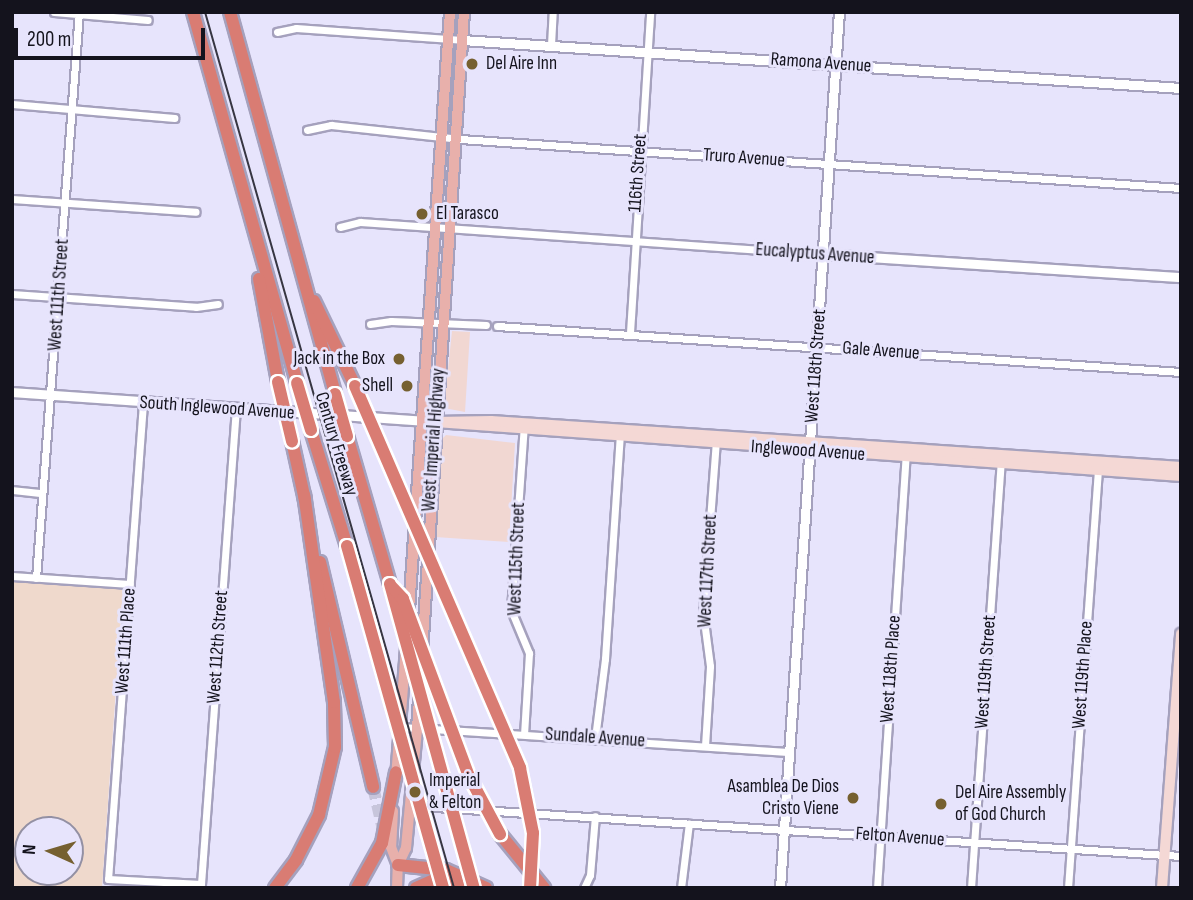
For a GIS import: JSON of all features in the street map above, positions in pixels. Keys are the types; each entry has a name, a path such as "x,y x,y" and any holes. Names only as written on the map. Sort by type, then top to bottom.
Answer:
{"highway":[{"name":"Century Freeway","path":"193,12 250,223 347,546 443,888"},
{"name":"Century Freeway","path":"230,12 300,273 474,888"},
{"path":"250,223 278,382 373,787"},
{"path":"300,273 355,386 520,768 532,825 530,888"},
{"path":"275,888 305,846 319,815 335,747 334,702 304,495"},
{"path":"390,584 403,599 476,793 506,843 544,888"},
{"path":"357,888 382,843 396,772"},
{"path":"398,865 446,870 486,888"},
{"path":"416,888 436,879 468,888"}],"main road":[{"name":"West Imperial Highway","path":"398,865 391,847 450,12"},
{"name":"West Imperial Highway","path":"397,888 398,865 406,848 416,729 464,12"},
{"name":"Inglewood Avenue","path":"422,421 1098,467 1181,476"},
{"name":"Inglewood Avenue","path":"1098,467 1181,467"},
{"path":"1162,888 1181,634"}],"street":[{"path":"54,12 148,20"},
{"path":"551,45 554,12"},
{"name":"116th Street","path":"630,333 650,12"},
{"name":"West 118th Street","path":"780,888 839,12"},
{"name":"West 111th Street","path":"36,578 79,13"},
{"path":"277,32 296,28 462,40"},
{"name":"Ramona Avenue","path":"462,40 1181,88"},
{"path":"12,104 174,118"},
{"name":"Truro Avenue","path":"307,130 331,125 455,137 1181,188"},
{"path":"12,200 196,212"},
{"name":"Eucalyptus Avenue","path":"340,227 360,222 1181,277"},
{"path":"12,295 196,307 218,304"},
{"path":"370,324 442,322 486,325"},
{"name":"Gale Avenue","path":"496,326 1181,372"},
{"name":"South Inglewood Avenue","path":"12,393 422,421"},
{"name":"West 111th Place","path":"108,879 143,402"},
{"name":"West 112th Street","path":"108,879 201,884 236,410"},
{"name":"West 115th Street","path":"524,428 511,610 529,653 524,734"},
{"path":"594,738 605,659 619,434"},
{"name":"West 117th Street","path":"705,746 710,666 703,613 716,440"},
{"name":"West 118th Place","path":"877,888 906,454"},
{"name":"West 119th Street","path":"971,888 1001,460"},
{"name":"West 119th Place","path":"1068,888 1098,467"},
{"path":"12,490 41,492"},
{"path":"12,576 130,584"},
{"name":"Sundale Avenue","path":"401,727 789,752"},
{"name":"Felton Avenue","path":"410,806 1181,856"},
{"path":"584,888 590,876 595,816"},
{"path":"681,888 689,823"}],"shaded area":[{"path":"452,331 470,332 465,412 444,408"},
{"path":"446,435 515,443 509,542 435,537 442,439"},
{"path":"12,581 123,588 102,888 12,888"}],"tunnel":[{"path":"373,787 384,834"}],"tram line":[{"path":"205,12 454,888"}],"place":[{"name":"Del Aire Inn","path":"472,64"},
{"name":"El Tarasco","path":"422,214"},
{"name":"Jack in the Box","path":"399,359"},
{"name":"Shell","path":"407,386"},
{"name":"Imperial & Felton","path":"415,792"},
{"name":"Asamblea De Dios Cristo Viene","path":"853,798"},
{"name":"Del Aire Assembly of God Church","path":"941,804"}]}
